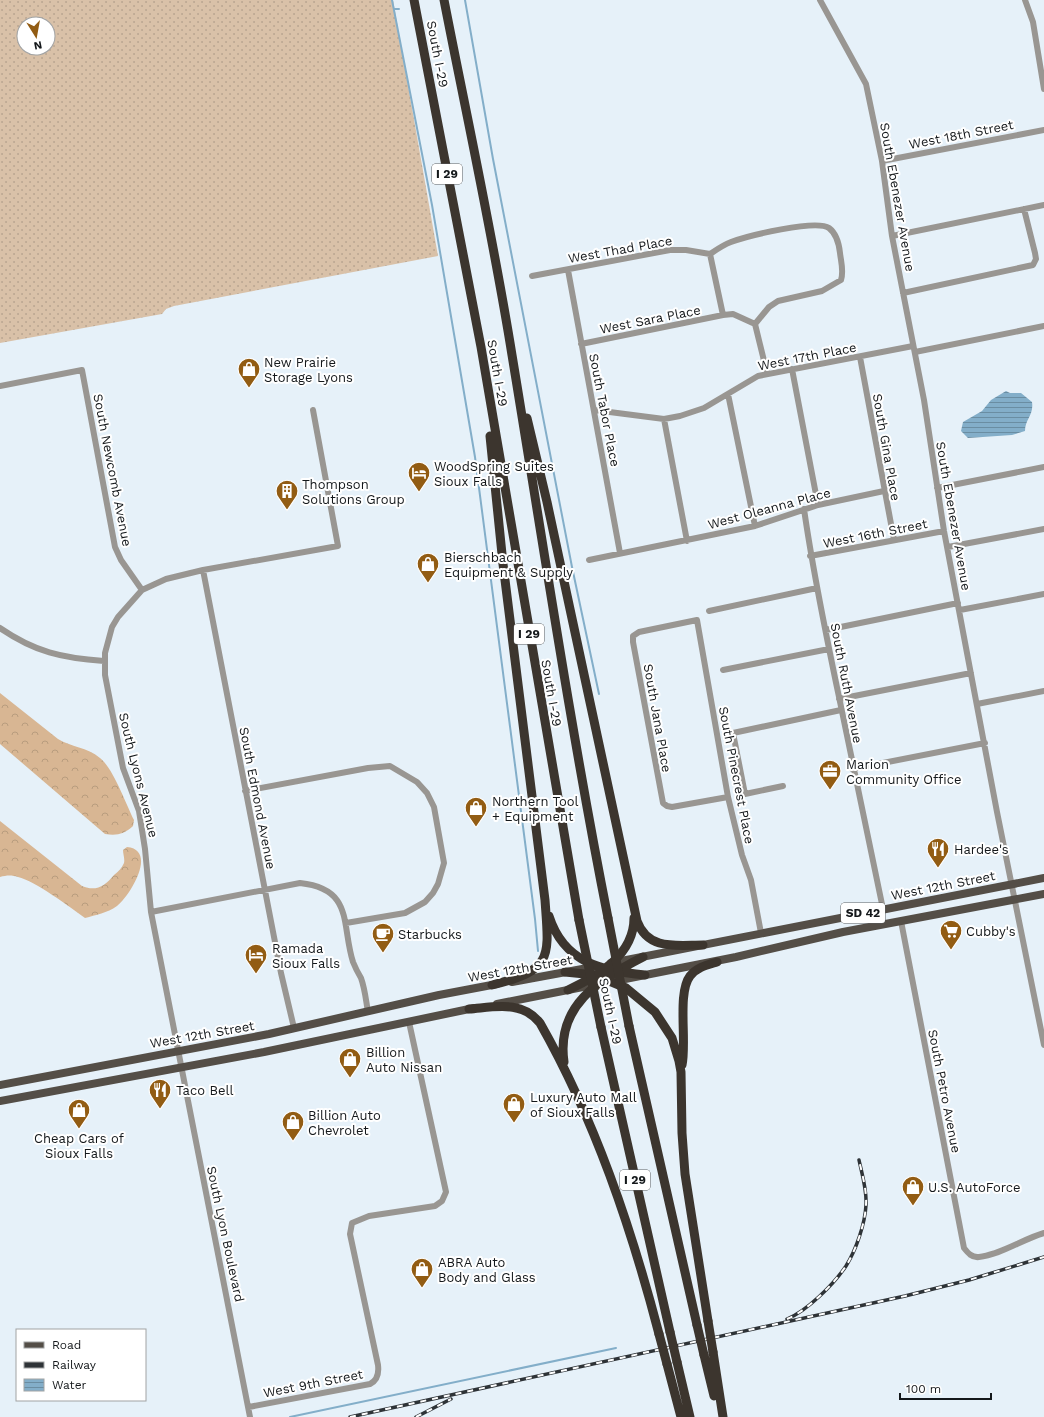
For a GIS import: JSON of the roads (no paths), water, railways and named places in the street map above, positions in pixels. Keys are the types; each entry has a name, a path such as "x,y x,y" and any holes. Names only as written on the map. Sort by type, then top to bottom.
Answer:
{"highway":[{"name":"South I-29","path":"414,0 481,347 579,920 601,1028 690,1417"},
{"name":"South I-29","path":"444,0 512,352 535,501 594,846 629,1026 697,1325 708,1353"},
{"path":"481,347 503,564 545,900 548,949 542,962 536,968 521,976 492,985"},
{"path":"512,352 547,502 633,905 640,928 653,942 669,945 703,945"},
{"path":"545,900 552,924 563,943 576,955 598,970 606,981 640,998 662,1021 676,1049 681,1072 682,1133 685,1174 708,1321 708,1353 723,1417"},
{"path":"564,1070 562,1042 566,1023 579,1000 606,981 631,938 634,923 633,905"},
{"path":"565,972 598,970 614,967 643,957"},
{"path":"681,1072 684,1058 685,986 694,972 703,966 717,962"},
{"path":"614,967 645,975"},
{"path":"568,990 598,970"},
{"path":"469,1010 511,1006 529,1011 540,1023 585,1116 629,1226 660,1334 681,1417"},
{"name":"I 29","path":"708,1353 720,1417"}],"main road":[{"name":"West 12th Street","path":"643,957 1044,878"},
{"name":"SD 42","path":"568,990 606,981 717,962 835,934 1044,894"},
{"name":"West 12th Street","path":"0,1085 294,1028 492,985 565,972"},
{"path":"0,1100 180,1067 568,990"}],"street":[{"name":"South Ebenezer Avenue","path":"820,0 865,80 882,161 892,236 924,400 936,488 1044,1045"},
{"path":"1025,0 1033,22 1044,89"},
{"name":"West 18th Street","path":"882,161 1044,130"},
{"path":"892,236 1044,205"},
{"path":"904,293 1033,265 1036,259 1024,209"},
{"path":"722,315 710,254 730,242 756,235 812,225 826,226 833,232 840,249 843,272 841,280 822,291 778,301 769,307 755,324 767,373"},
{"name":"West Thad Place","path":"532,276 670,250 686,250 710,254"},
{"name":"South Tabor Place","path":"568,270 620,553"},
{"name":"West Sara Place","path":"582,344 722,315 738,315 755,324"},
{"name":"West 17th Place","path":"594,410 664,418 690,414 714,403 749,380 767,373 1044,326"},
{"name":"South Gina Place","path":"860,357 894,540"},
{"path":"792,369 818,505"},
{"name":"South Newcomb Avenue","path":"0,386 82,370 115,547 121,560 142,590"},
{"path":"728,394 755,526"},
{"name":"South Lyons Avenue","path":"177,1051 151,912 143,834 139,811 121,756 104,661 108,636 118,616 142,590 166,579 203,570 338,546 313,410"},
{"path":"664,418 687,541"},
{"path":"936,488 1044,467"},
{"name":"West Oleanna Place","path":"589,560 755,526 818,505 884,491"},
{"name":"South Ruth Avenue","path":"804,509 810,556 840,699 852,769 883,909"},
{"path":"948,547 1044,529"},
{"name":"West 16th Street","path":"810,556 944,531"},
{"name":"South Edmond Avenue","path":"203,570 264,890 294,1028"},
{"path":"709,611 817,588"},
{"path":"826,630 1044,594"},
{"name":"South Jana Place","path":"697,620 644,630 636,634 633,642 663,803 672,807 728,797"},
{"name":"South Pinecrest Place","path":"697,620 728,797 742,855 751,880 762,933"},
{"path":"0,628 24,643 47,653 69,658 104,661"},
{"path":"723,670 829,649"},
{"path":"840,699 971,673"},
{"path":"977,704 1044,690"},
{"path":"783,786 745,794 733,733 842,710"},
{"path":"852,769 985,743"},
{"path":"245,791 368,768 390,766 417,782 427,793 434,807 444,863 438,884 425,902 405,913 346,923"},
{"path":"151,912 300,883 314,885 326,890 334,897 341,908 346,923 353,961 361,979 368,1012"},
{"name":"South Petro Avenue","path":"901,921 964,1248 969,1255 978,1258 1044,1233"},
{"name":"West 9th Street","path":"248,1407 370,1384 376,1380 378,1375 378,1365 350,1234 352,1223 369,1216 435,1206 442,1202 446,1192 409,1022"},
{"name":"South Lyon Boulevard","path":"177,1051 250,1417"}],"water":[{"path":"1006,391 1010,393 1021,393 1032,402 1032,410 1026,423 1025,431 1012,435 968,438 961,431 963,422 982,411 991,400"}],"waterway":[{"path":"392,0 432,205 475,457 538,951"},
{"path":"465,0 493,159 572,567 599,694"},
{"path":"394,9 399,9"},
{"path":"290,1417 616,1348"}],"railway":[{"path":"787,1319 803,1310 835,1281 846,1266 853,1252 862,1228 866,1205 865,1188 859,1160"},
{"path":"350,1417 905,1296 969,1280 1044,1257"},
{"path":"416,1417 451,1399"}],"place":[{"name":"New Prairie Storage Lyons","path":"249,388"},
{"name":"WoodSpring Suites Sioux Falls","path":"419,492"},
{"name":"Thompson Solutions Group","path":"287,510"},
{"name":"Bierschbach Equipment & Supply","path":"428,584"},
{"name":"Marion Community Office","path":"830,790"},
{"name":"Northern Tool + Equipment","path":"476,828"},
{"name":"Hardee's","path":"938,868"},
{"name":"Cubby's","path":"951,950"},
{"name":"Starbucks","path":"383,954"},
{"name":"Ramada Sioux Falls","path":"256,974"},
{"name":"Billion Auto Nissan","path":"350,1078"},
{"name":"Taco Bell","path":"160,1110"},
{"name":"Luxury Auto Mall of Sioux Falls","path":"514,1124"},
{"name":"Cheap Cars of Sioux Falls","path":"79,1130"},
{"name":"Billion Auto Chevrolet","path":"293,1142"},
{"name":"U.S. AutoForce","path":"913,1206"},
{"name":"ABRA Auto Body and Glass","path":"422,1288"}]}
